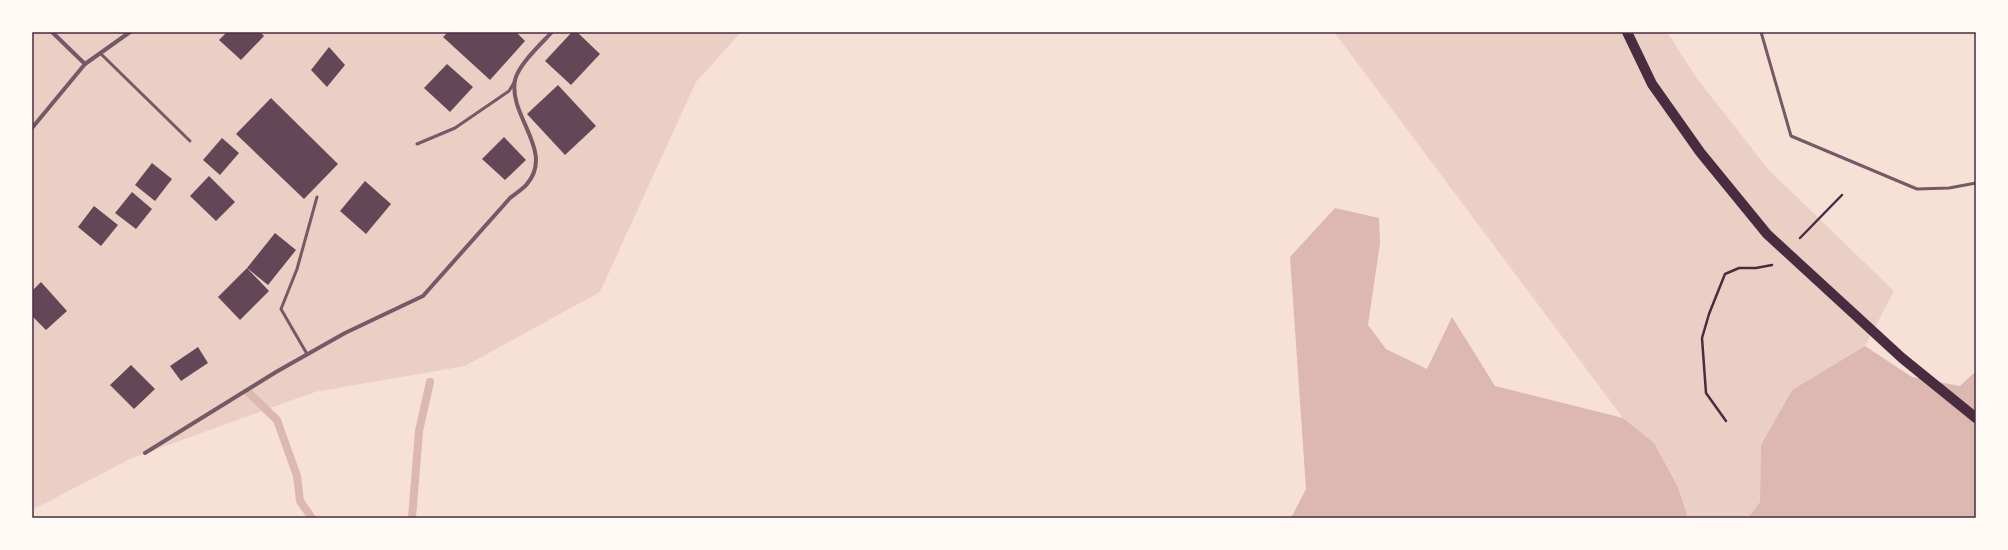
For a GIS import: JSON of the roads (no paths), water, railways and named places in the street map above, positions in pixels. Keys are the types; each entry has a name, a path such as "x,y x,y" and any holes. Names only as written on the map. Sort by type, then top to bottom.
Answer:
{"main road":[{"path":"1627,32 1652,84 1700,152 1767,234 1902,358 1976,418"}],"street":[{"path":"52,32 85,64"},
{"path":"32,128 85,64 130,32"},
{"path":"145,453 344,333 423,296 510,198 527,184 535,169 535,148 516,104 515,80 526,60 552,32"}],"lane":[{"path":"1761,32 1791,136 1917,189 1949,188 1976,183"},
{"path":"100,54 190,141"},
{"path":"417,144 455,128 509,91 515,80"},
{"path":"307,354 281,309 297,270 317,197"}],"waterway":[{"path":"412,518 419,431 430,382"},
{"path":"249,393 277,420 297,476 300,501 312,518"}]}
